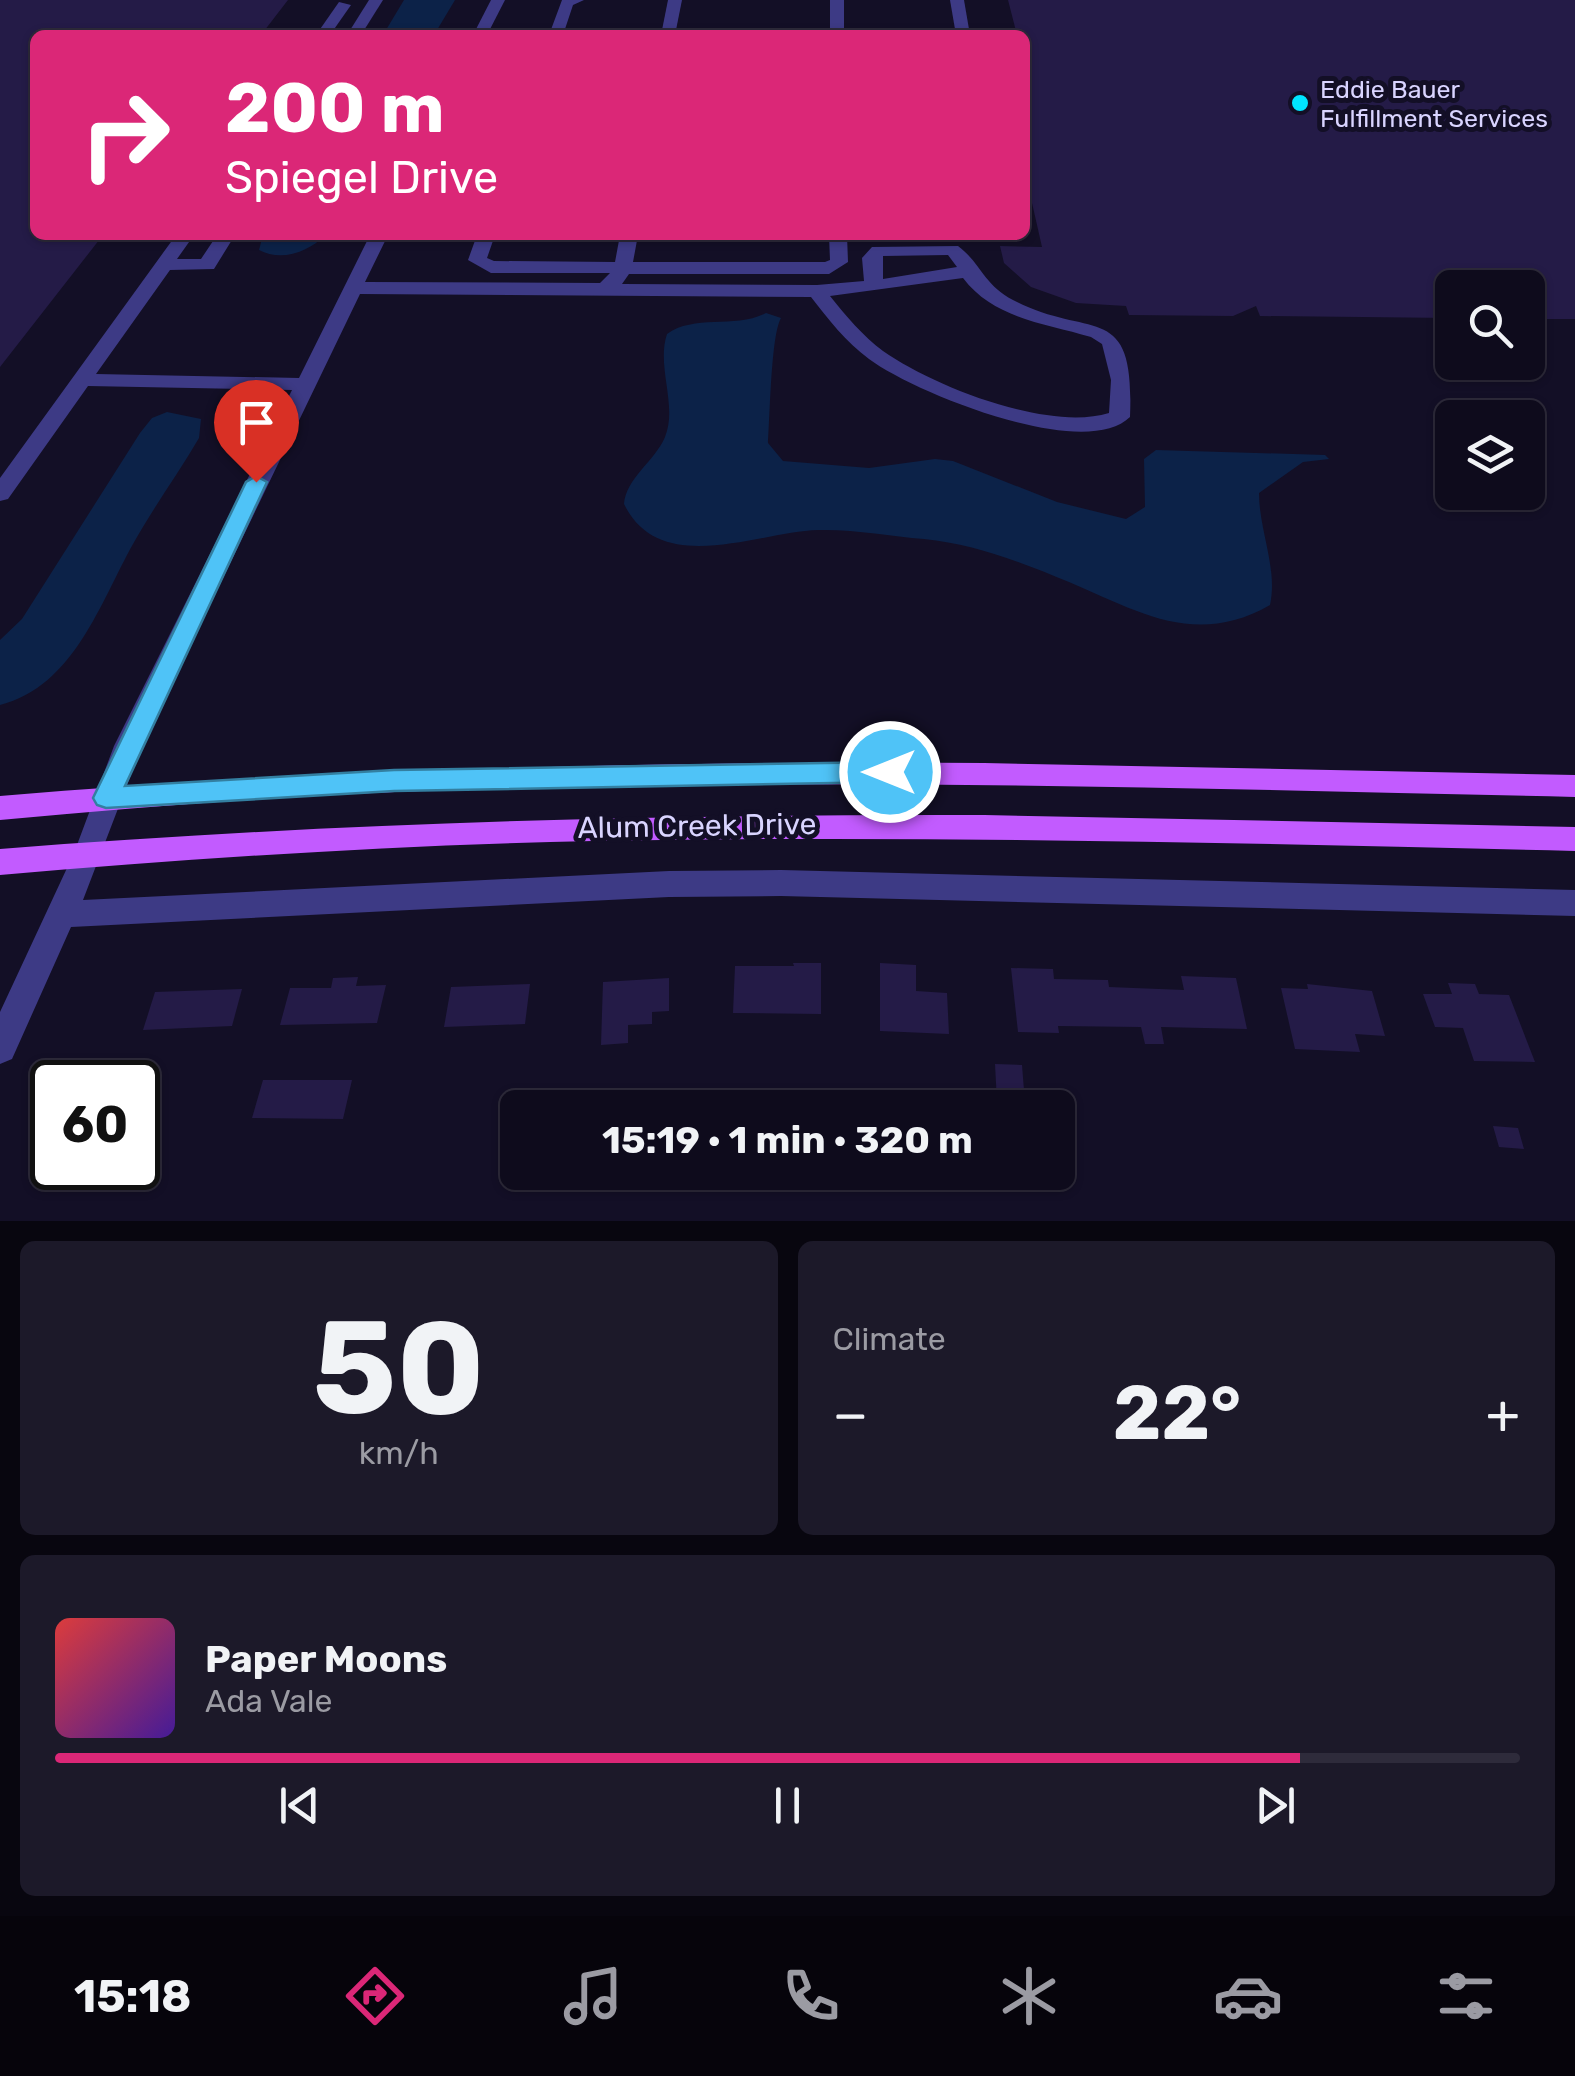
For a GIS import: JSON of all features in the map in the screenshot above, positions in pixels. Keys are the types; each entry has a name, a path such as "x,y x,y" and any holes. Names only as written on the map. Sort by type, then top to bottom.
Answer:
{"main road":[{"name":"Alum Creek Drive","path":"0,808 394,781 773,772 1575,786"},
{"name":"Alum Creek Drive","path":"0,862 472,830 741,824 1575,839"}],"street":[{"path":"357,30 376,0"},
{"path":"483,30 498,0"},
{"path":"558,30 567,3 577,0"},
{"path":"669,30 675,0"},
{"path":"837,0 837,30"},
{"path":"957,0 963,30"},
{"path":"327,30 344,4"},
{"path":"0,494 181,240"},
{"path":"164,264 206,264 223,240"},
{"path":"0,1048 89,854 106,798 376,240"},
{"path":"484,240 478,260 492,267 622,268 829,268 839,262 838,240"},
{"path":"602,290 611,286 622,268 628,240"},
{"path":"816,292 884,361 973,402 1094,427 1118,416 1122,389 1118,348 1098,329 1059,324 1013,308 982,289 960,255 952,250 878,251 871,258 874,286"},
{"path":"352,288 816,292 949,277 967,269"},
{"path":"82,380 305,384"},
{"name":"Alum Creek Drive","path":"62,914 669,884 782,882 1575,904"}],"water":[{"path":"404,0 455,0 437,30 386,30"},
{"path":"262,240 319,240 285,255 259,250"},
{"path":"766,313 781,318 773,358 768,443 783,461 869,468 935,459 953,461 1057,502 1126,519 1145,507 1144,459 1156,450 1325,455 1329,459 1303,462 1259,493 1272,577 1270,605 1243,618 1217,624 1167,620 980,550 871,533 818,530 712,546 661,540 640,526 624,504 630,486 665,437 669,412 664,360 667,334 690,325 742,320"},
{"path":"167,412 201,419 199,438 141,531 82,640 47,680 26,695 0,705 0,640 22,619 140,433 152,418"}],"building":[{"path":"0,0 288,0 265,30 30,30 30,240 99,240 0,367"},
{"name":"Eddie Bauer Fulfillment Services","path":"1008,0 1575,0 1575,319 1545,319 1545,270 1435,270 1435,318 1260,316 1256,306 1233,316 1129,315 1126,306 1076,303 1031,287 1004,263 1000,246 1042,247 1030,194 1030,30 1016,30"},
{"path":"793,963 821,963 821,1014 733,1013 735,966 794,966"},
{"path":"880,963 916,965 916,991 947,993 949,1034 880,1031"},
{"path":"1011,968 1053,969 1054,979 1108,980 1109,987 1184,990 1181,976 1236,978 1247,1029 1161,1027 1164,1044 1145,1044 1141,1027 1058,1026 1059,1033 1018,1032"},
{"path":"358,977 356,986 386,985 377,1023 280,1025 290,988 331,988 333,978"},
{"path":"669,978 669,1011 652,1012 652,1024 628,1025 628,1043 601,1045 603,982"},
{"path":"1448,983 1475,984 1479,994 1509,995 1535,1062 1474,1061 1463,1028 1435,1027 1423,994 1452,994"},
{"path":"530,984 525,1024 444,1027 451,987"},
{"path":"1307,984 1372,991 1385,1036 1355,1034 1360,1052 1295,1049 1281,988 1308,989"},
{"path":"242,989 232,1026 143,1030 155,992"},
{"path":"995,1064 1022,1065 1024,1090 996,1090"},
{"path":"263,1080 352,1080 343,1119 252,1118"},
{"path":"1493,1126 1518,1128 1524,1149 1499,1147"}],"place":[{"name":"Eddie Bauer Fulfillment Services","path":"1300,103"}],"route":[{"path":"256,482 106,798 394,781 696,772 890,772"}]}
